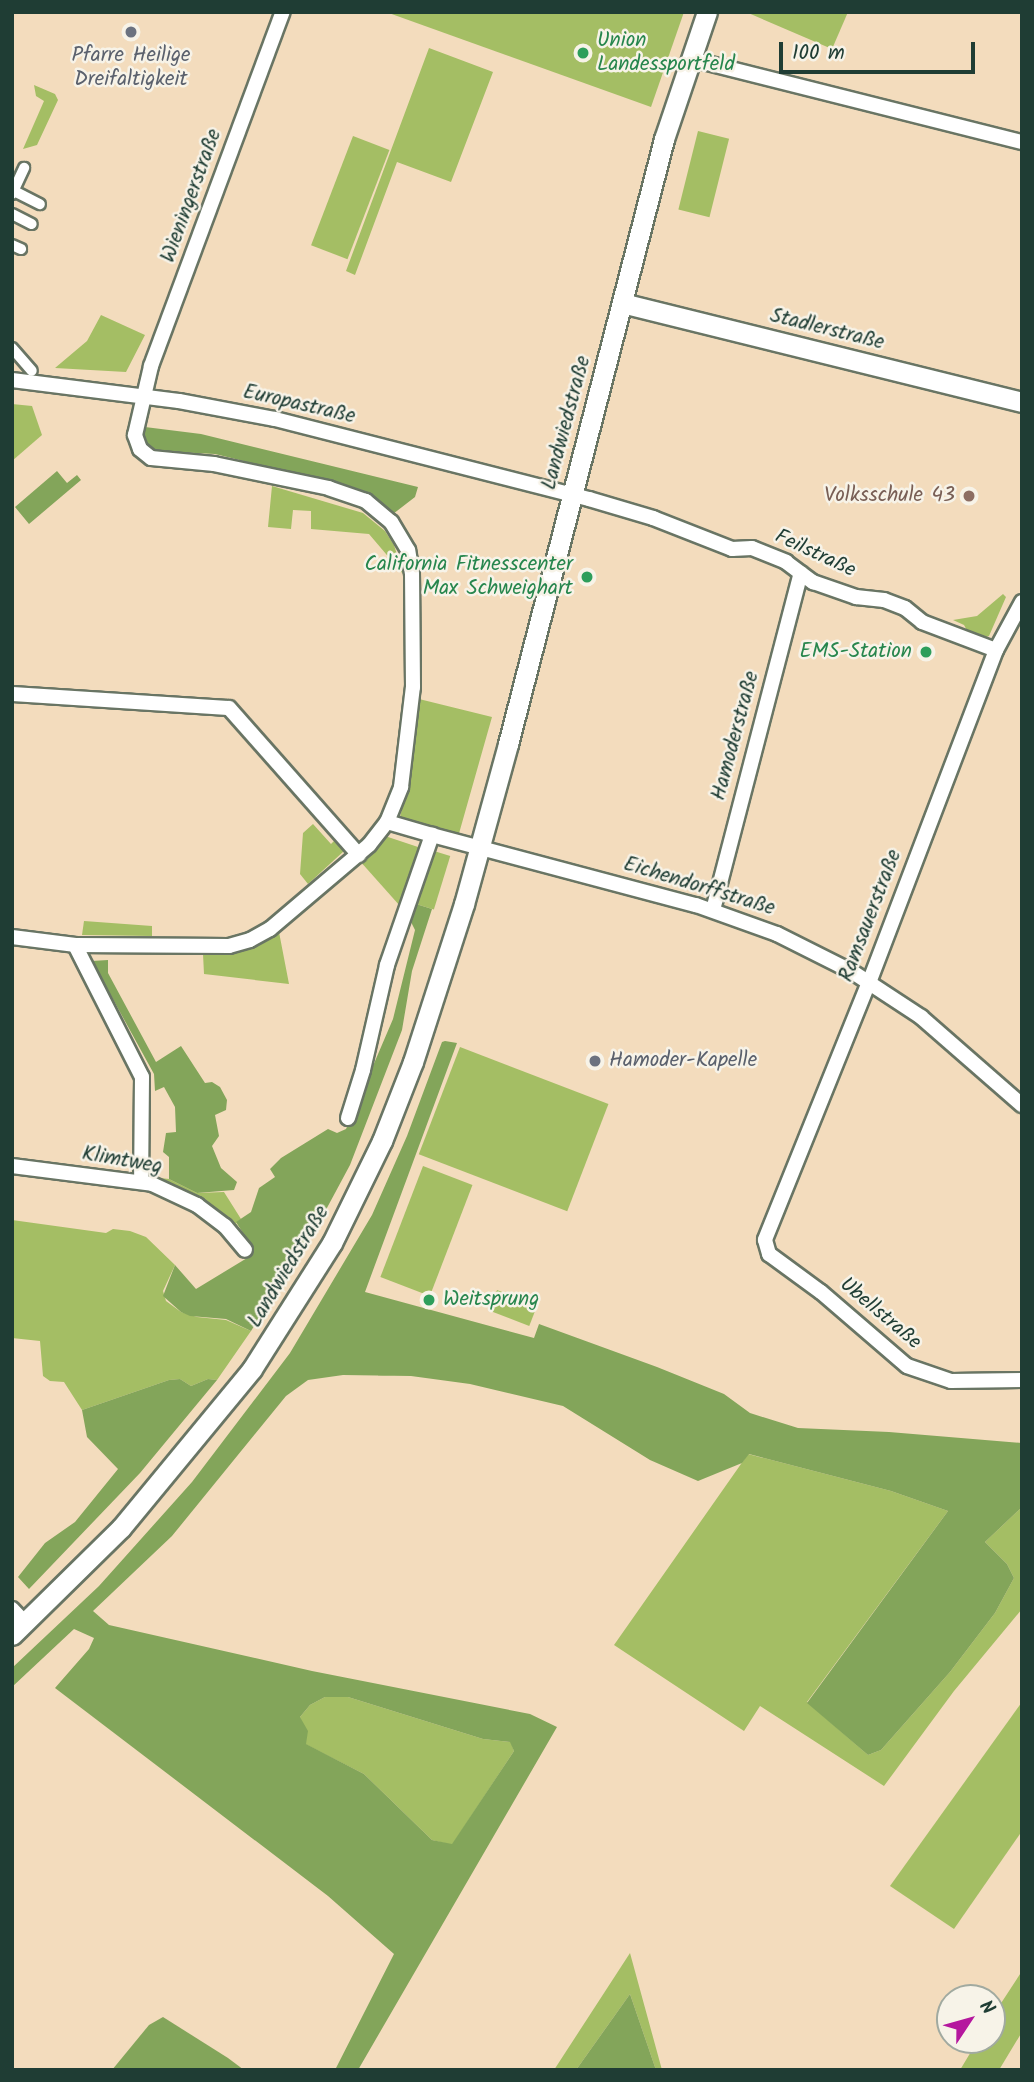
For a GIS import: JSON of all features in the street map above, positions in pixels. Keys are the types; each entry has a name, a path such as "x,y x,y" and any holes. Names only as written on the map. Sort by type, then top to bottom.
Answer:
{"main road":[{"name":"Landwiedstraße","path":"16,1622 121,1528 195,1442 272,1342 353,1205 405,1083 441,979 480,848 664,139 707,12"},
{"name":"Stadlerstraße","path":"622,303 1022,402"}],"street":[{"name":"Wieningerstraße","path":"283,12 162,335 143,396 135,435 145,455 253,471 350,495 381,511 402,539 412,574 413,687 401,788 387,822"},
{"path":"691,59 1022,142"},
{"path":"24,168 13,193 40,204"},
{"path":"12,214 32,224"},
{"path":"12,348 32,371"},
{"name":"Europastraße","path":"12,380 143,396 275,419 572,495"},
{"name":"Feilstraße","path":"572,495 653,518 732,549 750,547 786,562 813,582 856,597 884,600 905,608 922,622 996,650"},
{"name":"Hamoderstraße","path":"713,909 800,573"},
{"name":"Ramsauerstraße","path":"766,1248 765,1240 869,982 996,650 1022,602"},
{"path":"12,694 229,708 359,855"},
{"path":"12,937 75,945 239,943 270,929 359,855 387,822 480,848"},
{"path":"348,1118 363,1070 387,965 432,835"},
{"name":"Eichendorffstraße","path":"480,848 713,909 777,934 869,982 921,1017 1022,1105"},
{"path":"75,945 142,1077 141,1182"},
{"name":"Klimtweg","path":"12,1166 141,1182 167,1190 197,1205 225,1226 245,1250"},
{"name":"Ubellstraße","path":"766,1248 907,1366 951,1381 1022,1380"}],"green space":[{"name":"Union Landessportfeld","path":"386,12 684,12 651,107"},
{"path":"746,12 848,12 832,49"},
{"path":"429,48 493,72 451,182 397,162 355,275 346,271"},
{"path":"34,85 55,94 58,100 37,145 23,149 44,101 36,96"},
{"path":"698,131 729,139 709,217 678,210"},
{"path":"353,136 389,150 347,259 311,245"},
{"path":"101,315 145,335 126,372 55,368 87,341"},
{"path":"12,404 32,406 42,435 12,461"},
{"path":"145,427 201,434 418,487 415,497 393,514 376,499 331,482 215,454 157,451 145,442"},
{"path":"57,471 67,483 77,475 81,480 29,524 15,507"},
{"path":"272,486 363,513 385,531 394,545 403,574 369,534 311,529 311,511 293,510 291,529 268,527"},
{"path":"1003,594 1006,597 989,636 981,639 970,636 964,625 953,620 977,616"},
{"path":"419,699 492,717 458,837 402,820 400,817 411,772"},
{"path":"313,824 331,844 335,840 344,851 308,884 300,874 303,833"},
{"path":"385,836 421,848 400,906 359,860"},
{"path":"434,851 450,856 434,910 418,905"},
{"path":"416,904 432,909 412,971 402,1030 350,1165 321,1219 251,1331 226,1319 190,1316 181,1312 163,1296 175,1265 196,1289 252,1255 248,1241 236,1222 251,1212 259,1188 275,1177 270,1169 281,1158 328,1129 337,1133 346,1129 393,1019 415,930 411,922"},
{"path":"84,921 152,926 152,936 82,935"},
{"path":"279,932 289,984 204,974 203,954 244,951"},
{"path":"108,960 108,973 156,1062 181,1046 205,1083 212,1082 220,1087 227,1100 226,1110 215,1115 219,1136 212,1146 221,1168 237,1182 234,1190 197,1193 169,1179 169,1157 163,1152 166,1133 176,1132 175,1107 164,1087 155,1091 154,1074 92,961"},
{"path":"442,1042 457,1043 365,1292 534,1338 539,1324 657,1367 724,1394 750,1413 798,1428 1022,1443 1022,1507 985,1542 1007,1564 1014,1578 995,1613 950,1672 881,1750 868,1755 807,1703 948,1511 891,1491 749,1454 742,1463 698,1481 650,1460 563,1406 470,1384 411,1376 343,1375 308,1380 286,1396 172,1536 93,1611 109,1625 312,1671 530,1714 557,1727 358,2070 335,2070 394,1954 328,1896 55,1688 89,1649 94,1638 74,1629 12,1687 12,1668 99,1586 192,1482 290,1353 372,1215 407,1136","holes":["325,1697 348,1697 483,1739 510,1742 514,1751 452,1844 432,1840 364,1774 306,1744 308,1731 300,1717 310,1705"]},
{"path":"460,1047 608,1104 567,1211 419,1154"},
{"path":"423,1166 472,1185 430,1296 380,1277"},
{"path":"151,1177 169,1179 197,1193 224,1192 241,1219 236,1223 248,1241 252,1255 244,1241"},
{"path":"12,1220 106,1233 113,1229 130,1231 146,1237 175,1265 163,1291 166,1301 181,1312 197,1317 226,1320 251,1331 217,1380 208,1379 191,1386 180,1379 169,1380 82,1410 64,1382 50,1381 43,1376 40,1341 12,1338"},
{"path":"497,1290 537,1305 529,1326 489,1311"},
{"path":"180,1379 191,1386 208,1379 217,1380 140,1473 29,1589 18,1577 45,1543 75,1522 118,1469 87,1437 82,1410 169,1380"},
{"path":"748,1454 891,1491 948,1511 807,1702 868,1755 881,1750 950,1672 995,1613 1014,1578 1007,1564 985,1542 1022,1507 1022,1609 954,1691 884,1786 760,1706 744,1731 614,1645"},
{"path":"325,1697 348,1697 483,1739 511,1742 514,1751 452,1845 432,1840 364,1774 305,1744 300,1717 310,1705"},
{"path":"1022,1702 1022,1831 954,1929 890,1886"},
{"path":"630,1953 662,2070 656,2070 630,1994 576,2070 554,2070"},
{"path":"1022,1971 1022,2032 999,2070 960,2070 970,2054 1006,2054 1006,1996"},
{"path":"630,1994 656,2070 576,2070"},
{"path":"163,2017 244,2070 112,2070 149,2025"}],"place":[{"name":"Pfarre Heilige Dreifaltigkeit","path":"131,32"},
{"name":"Union Landessportfeld","path":"583,53"},
{"name":"Volksschule 43","path":"969,496"},
{"name":"California Fitnesscenter Max Schweighart","path":"587,577"},
{"name":"EMS-Station","path":"926,652"},
{"name":"Hamoder-Kapelle","path":"595,1061"},
{"name":"Weitsprung","path":"429,1300"}]}
